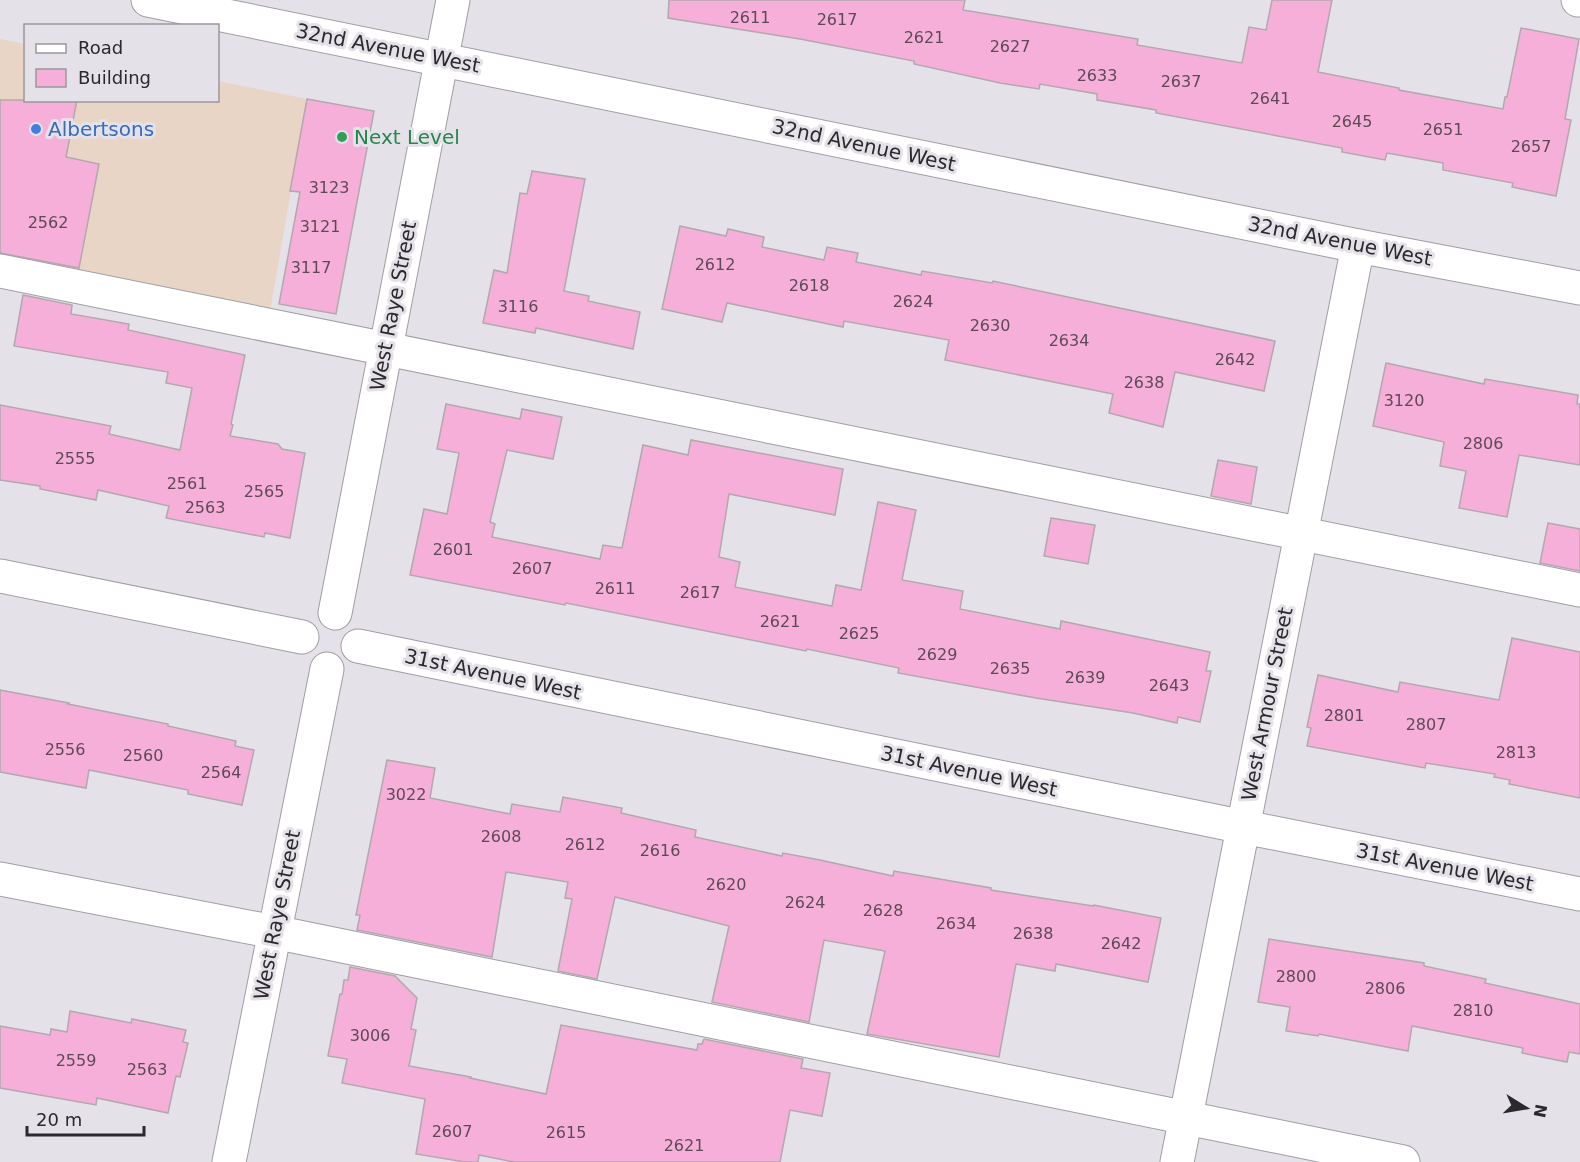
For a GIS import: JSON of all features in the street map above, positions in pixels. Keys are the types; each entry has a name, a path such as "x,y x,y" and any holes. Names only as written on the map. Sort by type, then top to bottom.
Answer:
{"street":[{"name":"32nd Avenue West","path":"148,0 1358,246 1580,288"},
{"name":"West Raye Street","path":"335,613 453,0"},
{"name":"West Armour Street","path":"1177,1162 1358,246"},
{"path":"0,271 1580,590"},
{"path":"0,576 302,638"},
{"path":"335,613 354,624 358,633 358,646 351,660 343,666 327,669 315,665 308,658 302,638 307,624 314,618 322,614 335,613"},
{"name":"31st Avenue West","path":"358,646 1580,894"},
{"name":"West Raye Street","path":"229,1162 327,669"},
{"path":"0,879 274,932 1403,1162"}],"shaded area":[{"path":"0,39 24,44 24,102 219,102 219,81 307,99 269,317 0,259"}],"building":[{"path":"669,0 965,0 963,10 1138,39 1137,45 1242,63 1249,27 1266,30 1272,0 1332,0 1318,72 1503,109 1521,28 1579,39 1565,119 1571,120 1556,196 1512,187 1513,183 1443,170 1443,163 1387,153 1385,160 1342,152 1342,148 1097,100 1097,94 1040,84 1039,89 1000,83 914,64 914,61 800,39 668,18"},
{"path":"307,99 374,111 336,314 279,304 300,192 290,191"},
{"name":"Albertsons","path":"0,100 77,102 66,157 99,164 79,268 0,253"},
{"path":"532,171 585,179 564,291 589,296 588,301 640,312 633,349 536,328 535,333 483,323 494,270 507,273 520,193 527,194"},
{"path":"680,226 726,236 728,229 764,237 762,247 824,260 827,247 858,253 856,262 921,275 922,271 992,283 993,281 1275,341 1264,391 1175,372 1163,427 1109,413 1113,394 945,360 949,340 844,321 843,327 727,303 722,322 662,309"},
{"path":"23,295 72,305 71,314 129,324 128,330 245,355 230,436 278,444 282,449 305,453 290,538 265,533 264,537 166,518 169,506 98,490 96,500 40,489 40,486 0,480 0,405 111,426 109,434 180,450 192,388 166,383 168,372 14,346"},
{"path":"1386,363 1484,384 1485,379 1578,395 1580,465 1519,455 1507,517 1459,508 1466,471 1440,466 1444,442 1373,426"},
{"path":"446,404 520,419 522,409 562,417 553,459 507,450 490,522 495,524 492,537 600,559 603,545 622,548 643,445 688,455 691,440 843,469 835,515 729,494 719,557 740,562 735,587 832,606 836,585 861,590 878,502 916,510 902,580 963,591 960,609 1060,629 1061,621 1210,652 1206,671 1211,671 1200,722 1178,717 1177,723 1133,713 898,673 899,668 807,649 806,651 566,603 565,605 410,575 424,509 447,514 459,453 437,449"},
{"path":"1218,460 1257,467 1251,504 1211,496"},
{"path":"1051,518 1095,525 1088,564 1044,556"},
{"path":"1548,523 1580,529 1580,571 1540,563"},
{"path":"1512,638 1580,652 1580,798 1509,784 1510,780 1494,777 1495,774 1426,763 1425,768 1307,746 1311,728 1307,727 1318,675 1398,692 1400,682 1499,700"},
{"path":"0,690 168,724 168,726 236,741 235,746 254,750 242,805 188,794 188,790 89,770 86,788 0,772"},
{"path":"387,760 435,768 430,798 510,814 512,804 560,812 563,797 622,808 621,813 696,830 695,837 782,856 783,853 893,876 894,871 991,888 991,890 1094,905 1161,918 1148,982 1056,964 1055,971 1016,964 999,1057 867,1034 885,951 824,940 809,1022 712,1002 729,926 615,897 597,979 558,971 572,899 565,898 568,882 506,872 492,957 357,930 360,915 356,915"},
{"path":"1269,939 1424,963 1424,966 1486,979 1485,983 1580,1004 1580,1054 1569,1052 1567,1062 1522,1053 1523,1048 1412,1026 1408,1051 1319,1034 1318,1036 1286,1031 1290,1007 1258,1002"},
{"path":"350,967 395,976 417,998 411,1029 416,1030 409,1066 546,1094 561,1025 697,1050 698,1044 702,1044 704,1039 803,1059 801,1068 830,1073 822,1116 790,1110 780,1162 514,1162 479,1155 478,1162 465,1162 416,1154 425,1099 342,1083 347,1059 328,1056 340,994 342,994 344,980 348,980"},
{"path":"70,1011 131,1023 132,1019 186,1030 183,1042 188,1043 180,1077 176,1076 168,1113 97,1098 96,1105 0,1088 0,1026 50,1035 51,1029 67,1032"}],"place":[{"name":"Albertsons","path":"36,129"},
{"name":"Next Level","path":"342,137"}]}
